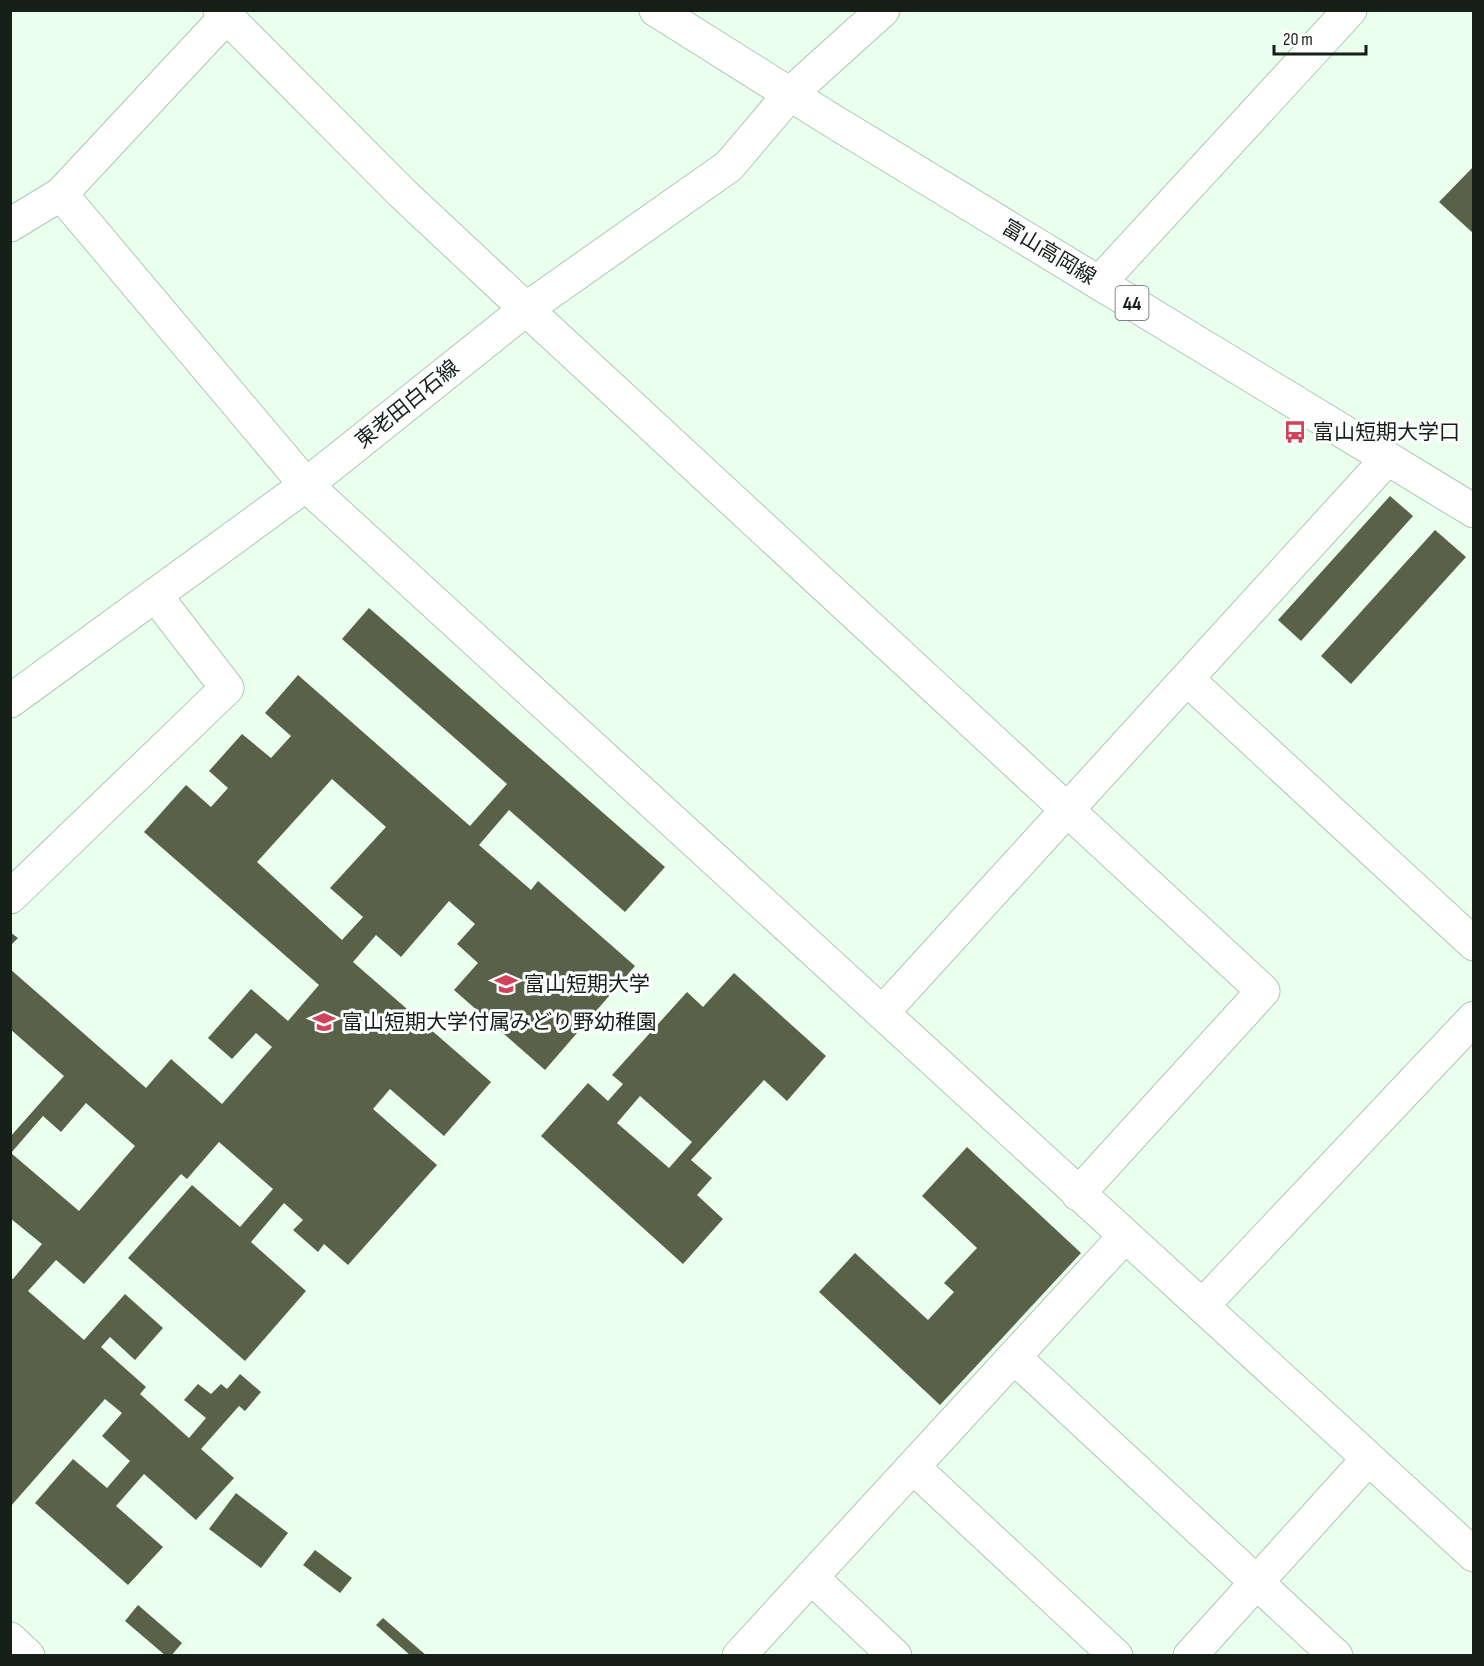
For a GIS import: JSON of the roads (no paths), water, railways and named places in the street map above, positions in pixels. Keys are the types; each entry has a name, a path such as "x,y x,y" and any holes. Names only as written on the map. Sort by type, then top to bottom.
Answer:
{"street":[{"name":"富山高岡線","path":"656,10 1473,511"},
{"name":"東老田白石線","path":"10,701 306,485 526,309 729,166 790,93 884,10"},
{"path":"1099,283 1350,10"},
{"path":"10,225 61,194 223,14 401,192 1263,991 1078,1194"},
{"path":"61,194 306,485 1368,1459 1467,1537"},
{"path":"882,1013 1387,459"},
{"path":"10,897 227,688 155,595"},
{"path":"1187,679 1473,944"},
{"path":"1202,1306 1473,1018"},
{"path":"739,1656 1125,1236"},
{"path":"1014,1357 1336,1656"},
{"path":"1190,1656 1368,1459"},
{"path":"913,1467 1116,1656"},
{"path":"811,1577 895,1656"},
{"path":"10,1639 28,1656"}],"place":[{"name":"富山短期大学口","path":"1295,432"},
{"name":"富山短期大学","path":"506,984"},
{"name":"富山短期大学付属みどり野幼稚園","path":"324,1022"}]}
